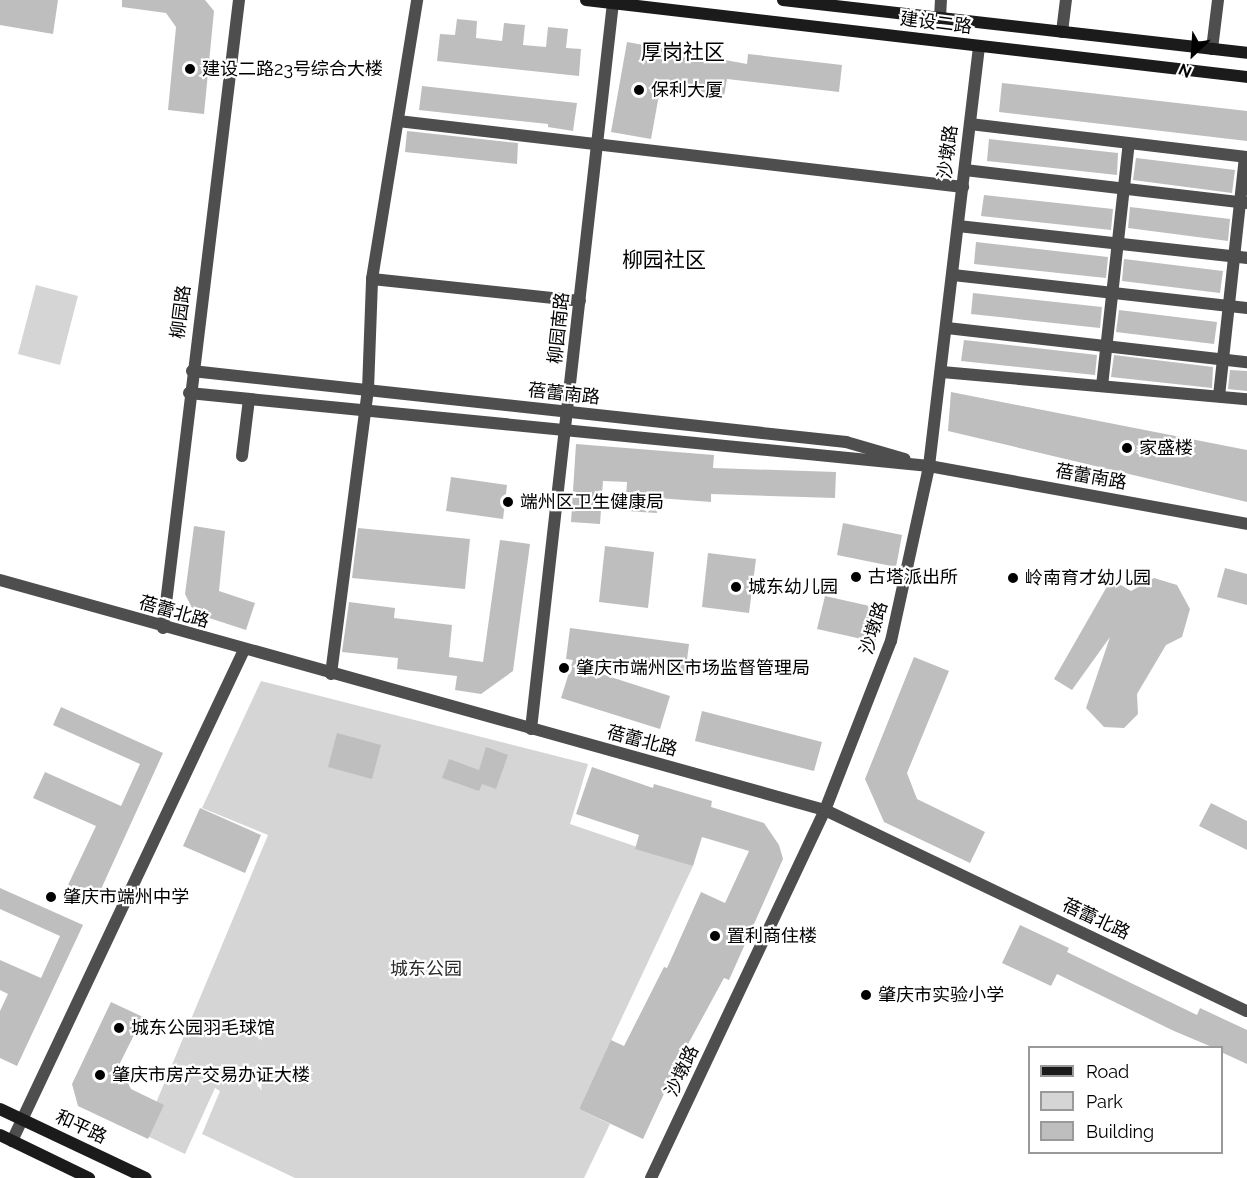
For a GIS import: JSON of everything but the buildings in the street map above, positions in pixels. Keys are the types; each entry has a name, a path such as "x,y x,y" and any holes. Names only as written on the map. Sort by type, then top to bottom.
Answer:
{"main road":[{"name":"建设二路","path":"586,0 1247,77"},
{"name":"建设二路","path":"783,0 1247,53"},
{"name":"和平路","path":"0,1109 146,1178"},
{"path":"0,1135 88,1178"}],"street":[{"name":"柳园路","path":"163,628 189,393 239,0"},
{"path":"332,674 368,390 372,279 417,0"},
{"path":"940,18 941,0"},
{"path":"1062,32 1066,0"},
{"path":"1212,49 1218,0"},
{"name":"柳园南路","path":"531,729 613,3"},
{"name":"沙墩路","path":"651,1178 825,810 891,641 929,466 979,46"},
{"path":"398,121 963,187"},
{"path":"970,124 1246,157 1243,203 1234,257 1219,396"},
{"path":"1102,387 1104,346 1129,143"},
{"path":"965,170 1243,203"},
{"path":"958,226 1247,258"},
{"path":"952,275 1247,308"},
{"path":"372,279 580,301"},
{"path":"947,328 1222,361 1247,362"},
{"name":"蓓蕾南路","path":"192,370 846,442 929,466"},
{"path":"942,372 1247,399"},
{"name":"蓓蕾南路","path":"189,393 929,466 1247,524"},
{"path":"243,456 249,399"},
{"name":"蓓蕾北路","path":"0,580 163,628 825,810 1247,1011"},
{"path":"12,1141 244,650"}],"green space":[{"path":"36,285 78,296 60,365 18,354"},
{"name":"城东公园","path":"261,681 588,764 570,824 693,866 579,1109 610,1124 584,1178 295,1178 202,1134 220,1091 215,1088 185,1154 143,1134 268,835 202,808"}],"place":[{"name":"建设二路23号综合大楼","path":"190,69"},
{"name":"保利大厦","path":"639,90"},
{"name":"家盛楼","path":"1127,448"},
{"name":"端州区卫生健康局","path":"508,502"},
{"name":"古塔派出所","path":"856,577"},
{"name":"岭南育才幼儿园","path":"1013,578"},
{"name":"城东幼儿园","path":"736,587"},
{"name":"肇庆市端州区市场监督管理局","path":"564,668"},
{"name":"肇庆市端州中学","path":"51,897"},
{"name":"置利商住楼","path":"715,936"},
{"name":"肇庆市实验小学","path":"866,995"},
{"name":"城东公园羽毛球馆","path":"119,1028"},
{"name":"肇庆市房产交易办证大楼","path":"100,1075"}],"district":[{"name":"厚岗社区","path":"683,52"},
{"name":"柳园社区","path":"664,260"}]}
